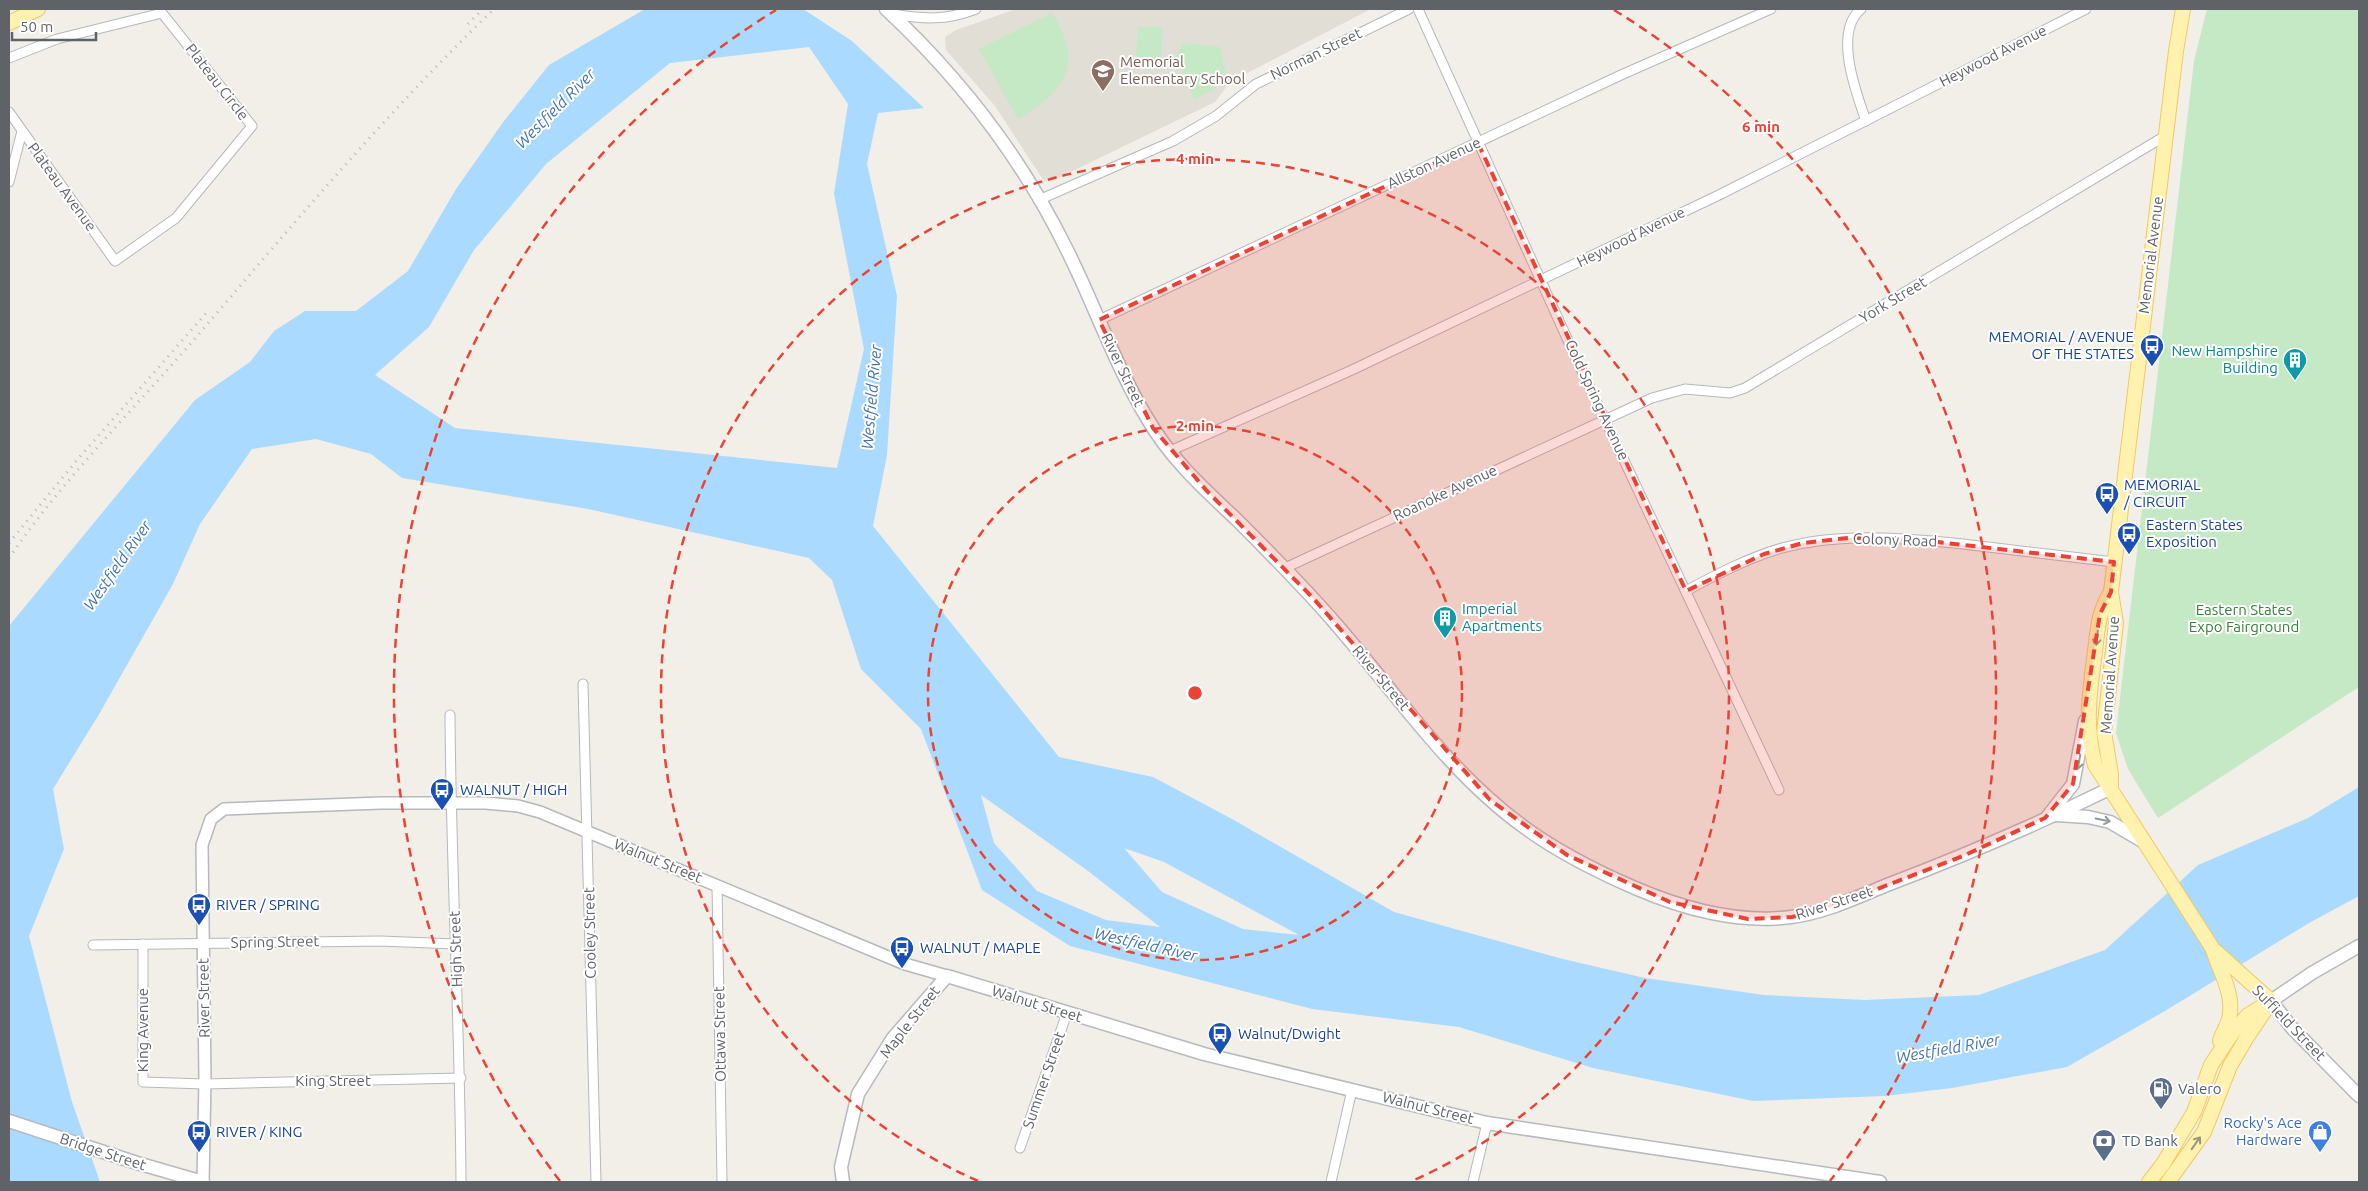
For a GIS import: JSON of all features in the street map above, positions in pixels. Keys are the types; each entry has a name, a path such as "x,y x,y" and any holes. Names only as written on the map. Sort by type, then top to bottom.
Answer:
{"main road":[{"path":"9,23 38,9"},
{"name":"Memorial Avenue","path":"2111,788 2111,774 2104,732 2116,623 2111,592 2183,9"},
{"name":"River Street","path":"889,11 929,51 987,117 1018,162 1041,199 1067,249 1140,406 1170,451 1206,490 1285,568 1336,624 1454,763 1502,810 1539,838 1567,855 1639,890 1678,904 1721,915 1748,919 1777,918 1807,914 1963,856 2111,788"},
{"name":"Memorial Avenue","path":"2111,592 2100,614 2088,696 2090,746 2095,765 2200,927"},
{"path":"2051,816 2074,784 2083,738 2088,696"},
{"path":"2051,816 2088,817 2110,822 2144,842"},
{"name":"Suffield Street","path":"2200,927 2213,949 2271,1001 2293,1028 2359,1096"},
{"path":"2211,1064 2233,1032 2248,1015 2312,973 2359,946"},
{"path":"2149,1182 2163,1164 2194,1112 2229,1019 2230,1005 2226,984 2213,949"},
{"name":"Walnut Street","path":"947,976 1195,1052 1487,1123 1880,1182"},
{"name":"Maple Street","path":"843,1182 841,1167 858,1094 893,1038 947,976"},
{"path":"2168,1182 2204,1132 2230,1066 2247,1036 2271,1001"},
{"name":"Bridge Street","path":"9,1121 32,1130 203,1182"}],"street":[{"path":"929,9 931,18"},
{"path":"889,11 931,18 951,18 976,9"},
{"name":"Norman Street","path":"1041,199 1173,141 1209,121 1256,84 1409,9"},
{"name":"Cold Spring Avenue","path":"1418,9 1478,143 1779,790"},
{"name":"Allston Avenue","path":"1099,320 1294,226 1478,143 1621,74 1771,9"},
{"path":"1860,9 1852,16 1849,26 1848,57 1853,85 1866,120"},
{"name":"Heywood Avenue","path":"1170,451 1352,370 1719,195 2086,9"},
{"name":"Plateau Circle","path":"9,58 57,40 162,13 252,126 176,218 115,261"},
{"name":"Plateau Avenue","path":"9,112 115,261"},
{"path":"9,182 22,131"},
{"name":"York Street","path":"1606,418 1652,398 1678,390 1694,389 1730,392 1751,386 2166,136"},
{"name":"Roanoke Avenue","path":"1285,568 1606,418"},
{"name":"Colony Road","path":"1686,591 1725,570 1764,554 1803,543 1848,538 1902,538 2114,562"},
{"name":"Cooley Street","path":"583,684 596,1182"},
{"name":"High Street","path":"450,715 451,804 461,1078 461,1182"},
{"name":"Walnut Street","path":"213,816 224,809 238,807 382,803 486,803 518,806 540,812 905,964 947,976"},
{"name":"River Street","path":"203,1182 205,1084 202,845 205,831 213,816"},
{"name":"Ottawa Street","path":"717,886 722,1182"},
{"name":"Spring Street","path":"93,945 380,941 456,944"},
{"name":"King Avenue","path":"143,944 143,1082 205,1084"},
{"name":"Summer Street","path":"1020,1148 1067,1013"},
{"name":"King Street","path":"205,1084 461,1078"},
{"path":"1331,1182 1352,1090"},
{"path":"1473,1182 1487,1123"}],"highlighted area":[{"path":"1478,143 1686,591 1764,554 1803,543 1848,538 1902,538 2114,562 2111,592 2100,614 2073,784 2045,818 1963,856 1820,911 1792,917 1748,919 1670,902 1567,855 1490,800 1313,598 1206,490 1153,428 1099,320"}],"shaded area":[{"name":"Memorial Elementary School","path":"1016,9 1371,9 1230,82 1215,102 1054,180 1044,181 995,106 946,50 945,37 956,30"}],"green space":[{"name":"Eastern States Expo Fairground","path":"2207,9 2359,9 2359,687 2158,818 2128,769 2116,733 2194,61"},
{"path":"1052,13 1062,31 1067,48 1068,62 1065,75 1058,87 1048,98 1018,119 979,49"},
{"path":"1138,27 1162,27 1161,70 1135,69"},
{"path":"1183,43 1220,47 1226,74 1213,90 1194,99 1176,56"}],"water":[{"name":"Westfield River","path":"645,9 803,9 852,41 924,108 878,113 867,164 897,296 887,455 873,526 1059,757 1153,777 1232,819 1394,912 1563,959 1645,978 1764,995 1865,1000 1979,995 2105,950 2198,865 2308,818 2359,787 2359,896 2309,923 2165,1011 2067,1067 1952,1088 1885,1096 1753,1101 1593,1068 1459,1027 1312,1009 1070,946 982,890 921,729 861,669 832,580 809,558 588,509 402,478 371,454 316,439 252,449 200,524 173,584 98,716 53,789 64,849 29,936 72,1102 99,1182 9,1182 9,626 195,400 250,362 274,331 305,311 356,311 408,271 456,189 504,121 549,65","holes":["809,47 848,104 834,194 864,349 837,468 455,428 375,375 429,327 474,250 546,164 670,63","981,795 1088,871 1160,927 1106,920 1037,891 994,843","1124,848 1164,862 1299,935 1243,929 1162,892"]}],"railway":[{"path":"468,24 483,9"},
{"path":"9,558 51,502 97,448 192,342 339,172 415,89 494,9"},
{"path":"9,543 77,460 209,310"}],"place":[{"name":"Memorial Elementary School","path":"1103,92"},
{"name":"MEMORIAL / AVENUE OF THE STATES","path":"2152,367"},
{"name":"New Hampshire Building","path":"2295,381"},
{"name":"MEMORIAL / CIRCUIT","path":"2107,515"},
{"name":"Eastern States Exposition","path":"2129,555"},
{"name":"Imperial Apartments","path":"1445,639"},
{"name":"WALNUT / HIGH","path":"442,811"},
{"name":"RIVER / SPRING","path":"199,926"},
{"name":"WALNUT / MAPLE","path":"902,969"},
{"name":"Walnut/Dwight","path":"1220,1055"},
{"name":"Valero","path":"2161,1110"},
{"name":"RIVER / KING","path":"199,1153"},
{"name":"Rocky's Ace Hardware","path":"2320,1153"},
{"name":"TD Bank","path":"2104,1162"}]}
